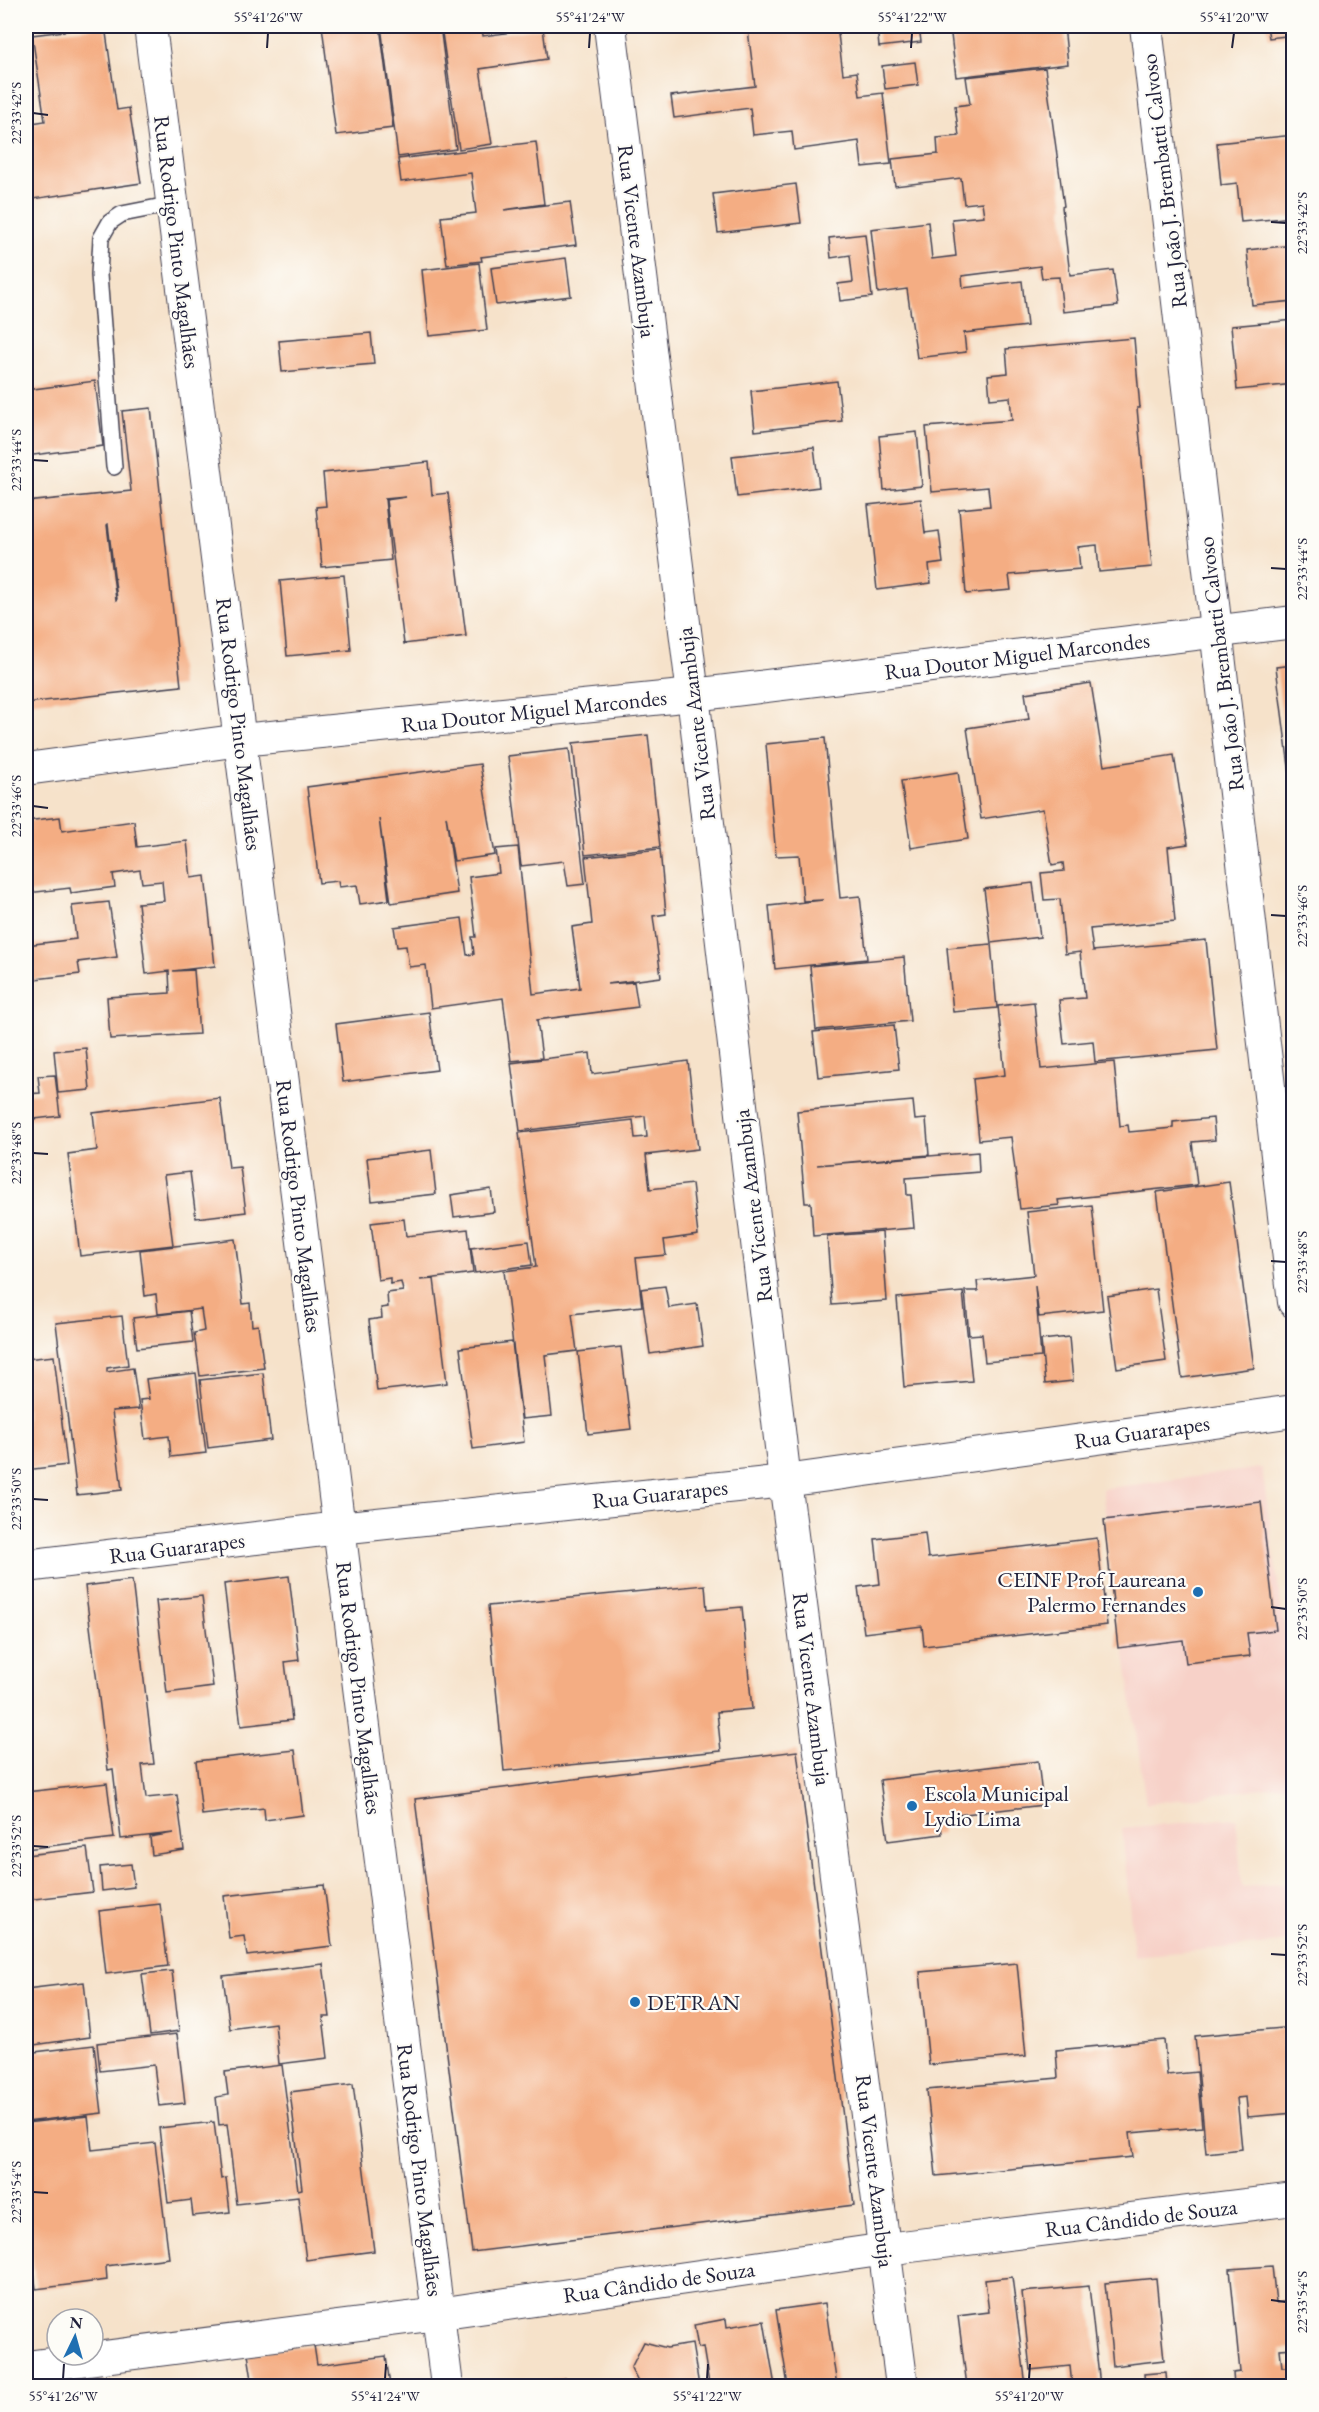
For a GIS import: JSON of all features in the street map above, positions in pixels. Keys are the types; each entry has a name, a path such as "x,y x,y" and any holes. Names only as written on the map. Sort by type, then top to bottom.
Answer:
{"street":[{"name":"Rua Rodrigo Pinto Magalhães","path":"150,26 447,2386"},
{"name":"Rua Vicente Azambuja","path":"610,26 693,695 785,1481 902,2386"},
{"name":"Rua João J. Brembatti Calvoso","path":"1146,26 1218,632 1293,1302"},
{"name":"Rua Doutor Miguel Marcondes","path":"26,769 241,740 693,695 1293,622"},
{"name":"Rua Guararapes","path":"26,1566 339,1528 785,1481 1293,1411"},
{"name":"Rua Cândido de Souza","path":"26,2367 438,2314 886,2249 1293,2199"}],"lane":[{"path":"114,467 99,275 101,238 110,222 122,214 173,204"}],"shaded area":[{"name":"CEINF Prof Laureana Palermo Fernandes","path":"1262,1468 1293,1694 1293,1784 1146,1804 1102,1489"},
{"path":"1236,1818 1242,1887 1293,1883 1293,1942 1134,1956 1122,1828"}],"building":[{"path":"105,26 117,110 129,108 141,183 26,200 26,124 45,121 32,35"},
{"path":"322,26 380,26 393,128 336,135"},
{"path":"381,26 440,26 456,149 398,157"},
{"path":"441,26 482,26 483,36 543,28 547,59 480,69 492,144 459,149"},
{"path":"786,26 837,26 843,74 857,72 860,96 883,93 891,164 862,167 859,141 794,150 792,131 753,135 750,108 674,118 671,96 755,86 748,30"},
{"path":"877,26 919,26 921,42 879,47"},
{"path":"950,26 1064,26 1068,64 956,77"},
{"path":"1267,26 1294,26 1294,35 1269,38"},
{"path":"915,62 918,85 885,89 882,66"},
{"path":"1045,68 1064,206 1062,207 1070,275 1113,270 1118,306 1063,312 1059,277 1042,278 1040,266 962,276 963,288 1022,281 1027,326 964,333 966,352 917,358 907,289 878,293 871,229 928,222 932,259 956,256 952,219 984,216 982,202 964,204 961,178 895,186 892,159 938,154 937,138 959,136 955,106 970,104 966,77"},
{"path":"1294,135 1294,217 1241,222 1237,183 1221,185 1217,143"},
{"path":"536,142 544,204 504,210 570,202 576,245 481,257 482,261 447,265 441,217 476,213 471,173 401,182 398,159"},
{"path":"796,184 801,223 718,233 713,194"},
{"path":"865,234 872,297 840,301 838,284 853,282 850,255 831,258 829,238"},
{"path":"1294,245 1294,301 1252,305 1247,250"},
{"path":"566,258 571,296 496,305 491,268"},
{"path":"479,263 487,330 429,336 422,270"},
{"path":"1294,320 1294,384 1237,390 1231,326"},
{"path":"371,333 374,364 282,372 279,341"},
{"path":"1134,338 1140,408 1137,408 1152,567 1099,572 1097,545 1078,547 1080,569 1009,575 1011,590 966,594 959,509 990,506 988,487 932,492 926,427 1012,420 1010,397 990,399 988,375 1008,373 1006,349"},
{"path":"95,381 103,446 26,456 26,390"},
{"path":"837,381 842,421 755,431 751,391"},
{"path":"151,408 181,686 26,703 26,502 131,491 122,411","holes":["108,524 117,599 116,600"]},
{"path":"917,432 922,486 884,490 879,436"},
{"path":"814,447 819,487 737,497 732,456"},
{"path":"429,462 432,495 448,493 466,636 404,644 386,500 406,497 385,499 391,560 322,567 316,507 326,506 323,473"},
{"path":"921,499 925,533 939,531 943,563 929,565 931,583 877,590 868,505"},
{"path":"344,575 351,650 287,656 280,581"},
{"path":"1294,665 1294,790 1292,790 1276,667"},
{"path":"1091,683 1104,766 1174,755 1188,844 1168,847 1175,921 1090,929 1093,951 1206,940 1217,1050 1095,1062 1093,1041 1064,1044 1059,1000 1085,998 1080,952 1065,954 1060,899 1044,900 1041,873 1064,871 1063,863 1052,865 1043,809 981,819 967,728 1029,719 1025,693"},
{"path":"648,735 660,847 585,855 573,743"},
{"path":"825,738 840,898 860,896 867,959 775,969 769,906 823,900 803,901 799,855 776,856 766,744"},
{"path":"569,749 585,884 568,886 564,861 521,866 508,756"},
{"path":"480,764 495,855 454,861 446,816 457,893 391,903 379,818 389,900 360,904 357,885 339,887 338,881 319,883 307,787"},
{"path":"958,772 968,839 911,848 901,781"},
{"path":"60,817 62,831 134,821 137,847 187,841 191,878 205,876 215,966 173,971 194,970 199,1034 110,1039 107,997 170,993 169,971 146,974 138,903 164,901 162,881 142,883 140,870 113,874 115,887 71,893 70,888 28,893 26,821"},
{"path":"518,847 533,994 580,988 572,927 592,924 585,857 660,849 666,914 653,916 661,977 607,984 634,982 638,1007 537,1020 542,1058 511,1061 503,998 431,1008 426,965 409,967 406,946 397,947 394,927 462,918 467,955 474,954 472,937 476,937 469,877 499,873 496,849"},
{"path":"1033,883 1040,937 991,943 984,889"},
{"path":"109,902 117,957 78,962 80,974 26,980 26,945 76,939 72,906"},
{"path":"991,944 997,1008 953,1012 947,948"},
{"path":"904,957 910,1021 816,1030 810,966"},
{"path":"1034,1002 1041,1069 1114,1062 1120,1126 1128,1125 1129,1132 1173,1128 1173,1122 1213,1118 1215,1140 1192,1142 1197,1185 1058,1200 1059,1205 1020,1209 1011,1137 979,1140 973,1079 1005,1075 998,1006"},
{"path":"429,1012 437,1070 343,1082 336,1024"},
{"path":"894,1025 899,1069 818,1077 813,1032"},
{"path":"86,1048 90,1090 58,1093 54,1051"},
{"path":"590,1053 592,1074 688,1061 698,1149 646,1155 650,1189 692,1184 698,1235 664,1240 666,1255 636,1258 642,1306 572,1314 577,1351 545,1355 552,1416 522,1419 504,1271 536,1267 519,1133 633,1120 635,1138 647,1137 645,1116 520,1131 511,1063"},
{"path":"55,1075 60,1116 26,1120 26,1094 40,1093 38,1076"},
{"path":"220,1098 229,1168 240,1167 246,1212 196,1218 190,1172 164,1175 173,1245 80,1256 68,1154 97,1150 93,1113"},
{"path":"913,1101 915,1120 926,1119 929,1155 817,1165 978,1152 979,1172 906,1178 907,1195 911,1195 914,1228 813,1236 811,1203 805,1203 797,1111"},
{"path":"431,1150 436,1194 372,1201 367,1158"},
{"path":"1229,1182 1254,1368 1182,1378 1157,1192"},
{"path":"491,1189 494,1212 454,1217 451,1195"},
{"path":"1092,1205 1103,1310 1039,1317 1035,1286 1041,1357 985,1362 982,1334 969,1335 965,1291 978,1291 977,1281 1034,1275 1027,1212"},
{"path":"404,1219 406,1236 468,1229 473,1273 420,1280 434,1279 447,1383 377,1391 369,1320 382,1318 381,1308 388,1307 387,1293 403,1291 401,1282 390,1284 390,1278 378,1280 371,1223"},
{"path":"882,1232 887,1301 832,1305 827,1236"},
{"path":"235,1239 243,1304 250,1303 252,1326 258,1325 264,1368 200,1376 194,1333 204,1331 201,1309 158,1314 156,1294 145,1296 140,1250"},
{"path":"529,1241 532,1265 475,1273 471,1248"},
{"path":"665,1286 669,1308 697,1304 703,1346 650,1354 641,1289"},
{"path":"1156,1289 1166,1361 1117,1368 1107,1296"},
{"path":"963,1292 972,1381 904,1387 897,1298"},
{"path":"189,1311 193,1342 137,1348 133,1318"},
{"path":"122,1316 128,1365 107,1368 107,1372 133,1368 139,1409 112,1411 122,1490 77,1495 56,1323"},
{"path":"1069,1337 1073,1381 1045,1384 1041,1340"},
{"path":"512,1342 524,1442 473,1449 460,1348"},
{"path":"621,1347 631,1429 588,1434 578,1352"},
{"path":"54,1356 67,1465 26,1470 26,1359"},
{"path":"196,1373 206,1453 171,1457 169,1436 145,1439 140,1400 149,1399 146,1379"},
{"path":"263,1373 271,1440 208,1448 200,1380"},
{"path":"1261,1502 1276,1630 1247,1633 1250,1656 1186,1663 1183,1640 1118,1648 1104,1520"},
{"path":"925,1533 928,1558 1097,1538 1107,1625 924,1646 922,1626 864,1633 858,1587 880,1584 875,1539"},
{"path":"289,1576 299,1660 285,1662 292,1720 241,1726 224,1584"},
{"path":"132,1580 154,1764 142,1765 146,1798 177,1795 184,1850 152,1855 150,1837 173,1833 121,1839 113,1769 108,1770 85,1586"},
{"path":"705,1585 707,1610 742,1607 752,1709 717,1712 721,1751 504,1771 488,1606"},
{"path":"202,1596 213,1687 167,1693 156,1601"},
{"path":"295,1750 303,1815 265,1820 264,1808 202,1815 196,1761"},
{"name":"DETRAN","path":"797,1751 854,2205 472,2252 415,1799"},
{"path":"1038,1761 1043,1805 940,1817 942,1834 888,1841 880,1780"},
{"path":"107,1783 114,1838 26,1849 26,1792"},
{"path":"87,1848 93,1892 26,1900 26,1855"},
{"path":"131,1864 134,1887 102,1891 100,1867"},
{"path":"324,1885 332,1946 247,1956 244,1936 229,1938 224,1896"},
{"path":"160,1904 168,1966 106,1974 99,1911"},
{"path":"1017,1963 1026,2056 929,2065 920,1972"},
{"path":"323,1964 330,2017 323,2017 328,2058 279,2064 275,2023 230,2029 223,1976"},
{"path":"172,1971 179,2031 150,2035 142,1974"},
{"path":"84,1982 90,2037 27,2046 26,1989"},
{"path":"1294,2027 1294,2113 1248,2117 1246,2097 1237,2098 1242,2149 1206,2153 1195,2036"},
{"path":"177,2034 185,2103 159,2106 154,2065 100,2071 97,2043"},
{"path":"1164,2040 1167,2075 1197,2072 1202,2127 1130,2133 1133,2157 936,2176 927,2090 1058,2078 1056,2050"},
{"path":"94,2045 102,2113 26,2122 26,2053"},
{"path":"282,2065 298,2190 302,2189 290,2092 353,2084 374,2251 306,2260 298,2197 237,2204 227,2124 219,2125 216,2097 228,2095 225,2072"},
{"path":"88,2116 92,2150 155,2143 169,2258 106,2266 107,2280 36,2289 26,2204 26,2123"},
{"path":"214,2122 221,2179 226,2178 230,2212 193,2216 191,2200 168,2203 159,2128"},
{"path":"1272,2266 1276,2303 1290,2301 1294,2348 1280,2349 1282,2367 1294,2367 1294,2386 1234,2386 1233,2373 1240,2372 1230,2269"},
{"path":"1012,2277 1026,2386 967,2386 958,2316 989,2312 985,2280"},
{"path":"1156,2278 1164,2360 1113,2366 1105,2283"},
{"path":"1089,2286 1100,2386 1072,2386 1070,2366 1030,2370 1022,2292"},
{"path":"825,2303 837,2386 788,2386 776,2310"},
{"path":"726,2319 727,2327 764,2321 775,2386 702,2386 709,2384 703,2347 698,2348 694,2325"},
{"path":"644,2342 667,2348 692,2344 699,2386 640,2386 631,2368"},
{"path":"314,2345 317,2365 386,2356 390,2386 253,2386 248,2354"},
{"path":"1166,2372 1167,2386 1145,2386 1144,2374"},
{"path":"565,2378 566,2386 525,2386 525,2385"}],"place":[{"name":"CEINF Prof Laureana Palermo Fernandes","path":"1198,1592"},
{"name":"Escola Municipal Lydio Lima","path":"912,1806"},
{"name":"DETRAN","path":"635,2002"}]}
